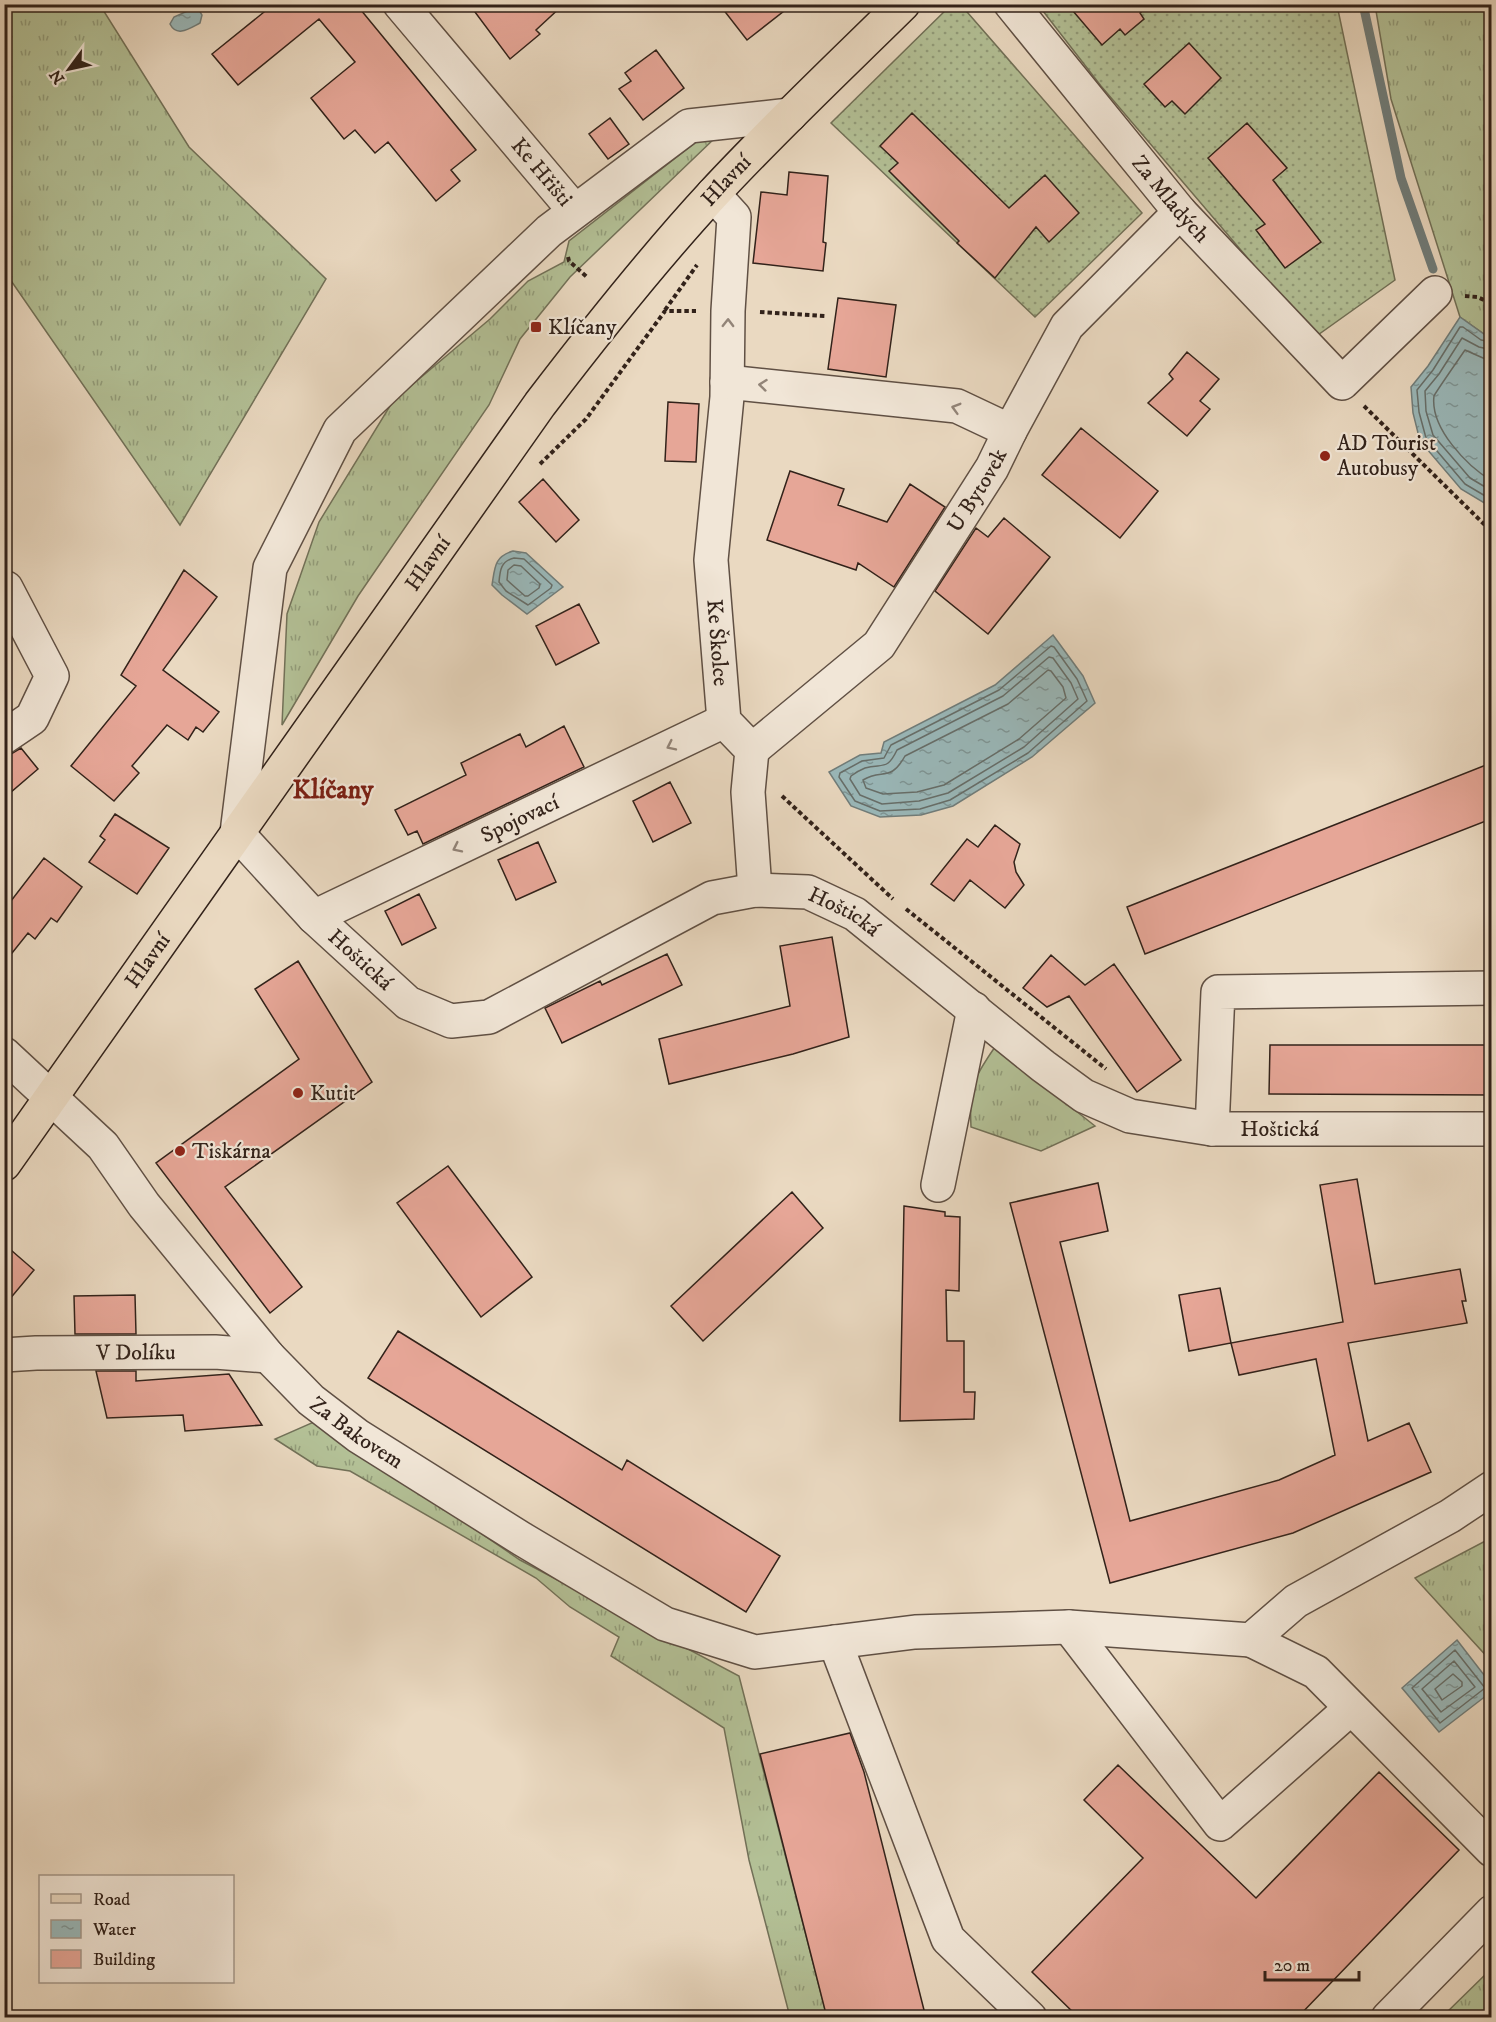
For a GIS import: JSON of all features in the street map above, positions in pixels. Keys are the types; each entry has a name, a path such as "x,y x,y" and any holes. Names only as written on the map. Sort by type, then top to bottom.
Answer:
{"main road":[{"name":"Hlavní","path":"4,1164 540,404 617,304 713,194 903,4"}],"street":[{"name":"Ke Hřišti","path":"400,4 574,210 689,126 790,115"},
{"name":"Za Mladých","path":"1011,4 1180,212 1342,383"},
{"name":"Ke Školce","path":"713,194 734,217 728,311 727,382 711,560 724,721"},
{"path":"237,833 270,568 340,430 549,231 574,210"},
{"name":"U Bytovek","path":"752,750 879,645 992,468 1067,326 1180,212"},
{"path":"1342,383 1435,293"},
{"path":"727,382 957,406 1010,431"},
{"path":"4,737 32,718 52,676 6,588"},
{"path":"724,721 752,750 748,792 755,890"},
{"name":"Spojovací","path":"314,917 724,721"},
{"name":"Hoštická","path":"237,833 314,917 408,1004 451,1021 489,1017 712,898 755,890 808,892 855,914 1043,1066 1084,1096 1130,1116 1212,1128 1491,1129"},
{"path":"1212,1128 1218,992 1491,988"},
{"path":"938,1185 974,1009"},
{"name":"Za Bakovem","path":"4,1054 104,1146 144,1205 268,1356 312,1400 358,1436 522,1539 665,1624 755,1652 835,1642"},
{"name":"V Dolíku","path":"4,1355 215,1352 268,1356"},
{"path":"1251,1640 1296,1601 1450,1516 1491,1488"},
{"path":"1069,1627 1220,1824 1351,1708"},
{"path":"1030,2018 948,1939 835,1642 915,1632 1069,1627 1251,1640 1316,1672 1491,1850"},
{"path":"1388,2018 1491,1912"}],"path":[{"path":"536,468 586,419 650,333"},
{"path":"1342,383 1491,532"},
{"path":"778,792 894,900"},
{"path":"903,907 1074,1041 1114,1076"}],"green space":[{"path":"1051,4 1337,5 1395,280 1315,337 1101,86 1043,11"},
{"path":"4,5 100,5 189,147 326,279 180,525 5,272"},
{"path":"951,5 961,5 1142,213 1035,317 831,123"},
{"path":"1375,5 1491,5 1491,337 1460,317 1391,99"},
{"path":"705,135 716,137 570,277 520,339 489,405 358,596 282,725 287,614 319,522 393,401 490,319 528,281 564,262 569,241"},
{"path":"995,1047 1095,1126 1041,1151 971,1127 974,1084 981,1068"},
{"path":"316,1421 520,1560 739,1676 827,2017 790,2017 749,1860 724,1728 611,1656 619,1637 570,1607 536,1578 350,1471 317,1466 275,1439"},
{"path":"1491,1538 1491,1661 1415,1578"},
{"path":"1491,1969 1491,2017 1442,2017"}],"water":[{"path":"194,8 202,15 200,23 184,31 173,28 170,24 174,17"},
{"path":"1460,317 1491,337 1491,507 1461,489 1420,441 1413,413 1411,387 1428,366"},
{"path":"513,551 526,553 563,587 527,614 492,585 496,564 502,556"},
{"path":"1053,635 1083,676 1095,703 1032,757 953,806 921,815 880,817 851,806 829,772 860,755 881,753 884,742 995,685"},
{"path":"1457,1640 1491,1684 1491,1692 1439,1732 1402,1688"}],"building":[{"path":"274,4 356,4 476,150 451,170 460,181 436,201 388,142 375,153 355,130 344,139 311,98 355,62 319,19 238,85 212,54"},
{"path":"469,4 564,4 536,30 540,34 510,59"},
{"path":"719,4 793,4 747,40"},
{"path":"1067,4 1151,4 1140,13 1144,19 1125,35 1120,29 1102,45"},
{"path":"1189,43 1221,78 1185,114 1172,101 1165,107 1144,84"},
{"path":"656,50 684,88 643,120 619,89 631,81 625,73"},
{"path":"912,113 1009,208 1045,175 1079,213 1049,242 1036,227 995,278 957,243 959,241 889,171 898,163 880,146"},
{"path":"610,118 629,144 608,159 589,134"},
{"path":"1247,123 1287,168 1273,180 1321,242 1285,268 1256,230 1265,224 1208,158"},
{"path":"789,172 828,176 823,271 753,263 761,192 787,195"},
{"path":"838,298 896,305 886,377 828,369"},
{"path":"1187,352 1219,379 1200,401 1210,409 1187,436 1148,403 1173,379 1169,374"},
{"path":"668,402 699,404 696,462 665,461"},
{"path":"1081,428 1158,491 1120,538 1042,475"},
{"path":"790,471 844,489 838,505 887,522 910,484 945,507 894,587 858,563 856,570 767,540"},
{"path":"543,479 579,520 556,542 519,502"},
{"path":"1004,518 1050,557 988,634 935,591 976,528 988,537"},
{"path":"184,570 217,597 163,670 219,712 203,732 196,727 188,740 167,725 132,766 139,773 114,801 71,766 136,686 121,675"},
{"path":"579,604 599,643 556,665 536,626"},
{"path":"564,726 584,767 423,844 417,831 408,835 395,810 466,775 461,763 520,734 526,747"},
{"path":"21,748 38,769 4,798 4,758"},
{"path":"1491,763 1491,819 1145,954 1127,907"},
{"path":"670,782 691,823 653,842 633,801"},
{"path":"115,814 169,848 137,894 89,862 105,840 100,836"},
{"path":"995,825 1020,844 1014,862 1016,872 1024,885 1005,908 970,880 954,901 931,884 967,839 978,847"},
{"path":"538,842 556,882 516,900 498,860"},
{"path":"44,858 82,887 57,922 51,918 35,939 28,933 4,963 4,910"},
{"path":"419,894 436,928 402,945 385,911"},
{"path":"832,937 849,1037 793,1054 669,1084 659,1039 790,1006 780,946"},
{"path":"667,954 682,985 562,1043 545,1008 600,981 602,985"},
{"path":"1051,955 1085,985 1114,964 1181,1060 1137,1092 1069,996 1047,1007 1023,988"},
{"path":"298,961 372,1082 225,1187 302,1287 270,1313 156,1163 299,1059 255,989"},
{"path":"1270,1045 1491,1045 1491,1095 1269,1094"},
{"path":"448,1166 532,1277 481,1317 397,1203"},
{"path":"1357,1179 1375,1284 1460,1269 1466,1301 1462,1301 1467,1323 1348,1343 1368,1441 1409,1423 1431,1472 1293,1533 1110,1583 1010,1203 1098,1183 1108,1231 1060,1242 1130,1521 1279,1480 1335,1455 1316,1359 1239,1375 1231,1343 1343,1322 1320,1185"},
{"path":"792,1192 823,1228 703,1341 671,1306"},
{"path":"904,1206 945,1212 945,1216 960,1217 959,1291 946,1290 947,1341 964,1341 964,1392 975,1392 974,1419 900,1421"},
{"path":"4,1244 34,1270 4,1306"},
{"path":"1220,1288 1231,1343 1189,1351 1179,1295"},
{"path":"135,1295 136,1334 75,1334 74,1296"},
{"path":"398,1331 622,1470 627,1460 780,1556 746,1612 368,1378"},
{"path":"96,1371 136,1371 136,1381 229,1374 262,1425 185,1431 183,1415 107,1418"},
{"path":"850,1733 864,1772 925,2014 905,2018 827,2018 760,1754"},
{"path":"1118,1765 1256,1898 1379,1772 1459,1850 1297,2018 1079,2018 1032,1972 1143,1858 1084,1800"}],"waterway":[{"path":"1363,4 1401,178 1433,269"}],"place":[{"name":"Klíčany","path":"536,327"},
{"name":"AD Tourist Autobusy","path":"1325,456"},
{"name":"Kutit","path":"298,1093"},
{"name":"Tiskárna","path":"180,1151"}],"district":[{"name":"Klíčany","path":"333,790"}]}
